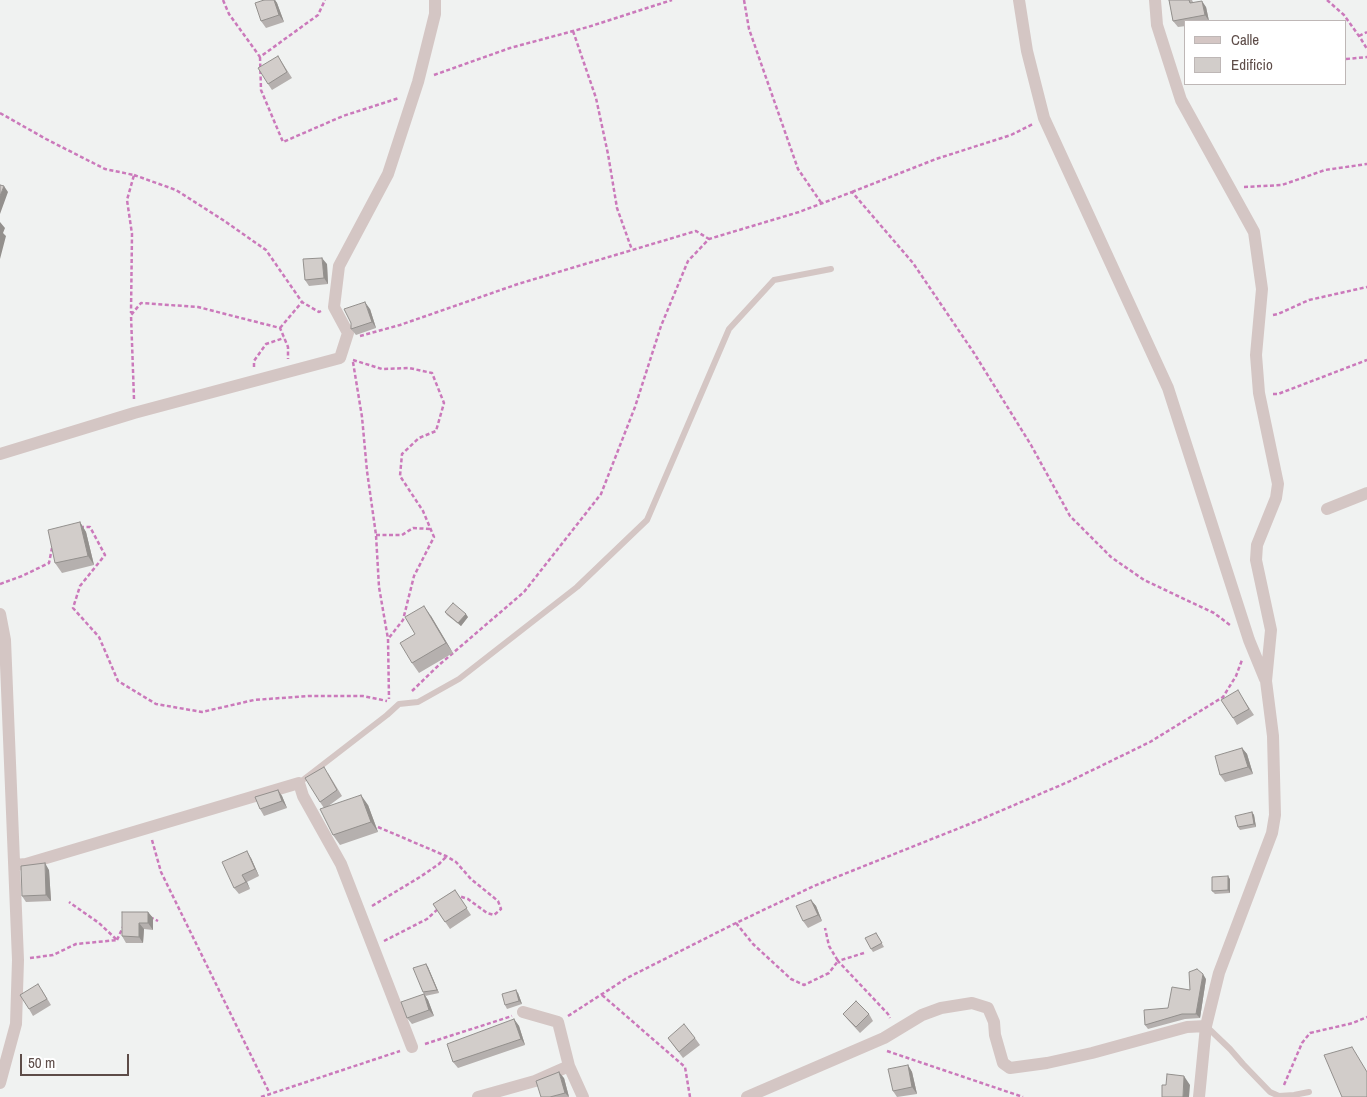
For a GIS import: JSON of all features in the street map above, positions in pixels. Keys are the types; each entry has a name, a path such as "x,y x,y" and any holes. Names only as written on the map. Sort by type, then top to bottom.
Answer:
{"street":[{"path":"0,454 134,414 340,358 348,333 334,307 339,266 388,174 418,82 435,14 435,0"},
{"path":"1019,0 1028,51 1044,118 1168,388 1249,640 1266,681"},
{"path":"1155,0 1157,24 1181,100 1254,232 1262,289 1256,355 1259,393 1278,484 1276,498 1257,545 1256,560 1271,630 1266,681 1273,736 1275,815 1272,833 1219,973 1206,1026 1199,1097"},
{"path":"1328,509 1367,493"},
{"path":"0,614 5,640 18,960 16,1024 0,1083"},
{"path":"15,865 26,864 299,783 303,796 341,864 412,1047"},
{"path":"747,1097 870,1044 922,1015 941,1008 972,1003 988,1008 994,1022 995,1035 1003,1062 1010,1068 1047,1063 1092,1053 1187,1027 1206,1026"},
{"path":"524,1012 558,1022 569,1066 583,1097"},
{"path":"478,1097 535,1081 569,1066"}],"lane":[{"path":"299,783 399,704 418,702 459,679 577,588 647,520 729,329 774,280 831,269"},
{"path":"1206,1026 1270,1092 1279,1096 1309,1092"}],"path":[{"path":"223,0 229,14 260,57 261,90 283,142 343,116 406,96 418,82 510,48 573,31 672,0"},
{"path":"260,57 318,15 326,0"},
{"path":"744,0 749,29 798,169 822,204"},
{"path":"1327,0 1344,15 1367,50"},
{"path":"573,31 596,98 617,208 632,250"},
{"path":"1359,36 1367,32"},
{"path":"1347,59 1367,57"},
{"path":"0,113 46,139 105,168 134,175 176,190 266,250 302,302 319,312 334,307"},
{"path":"73,527 90,527 105,555 80,586 73,608 99,637 118,682 156,704 202,712 254,700 308,696 363,696 399,704 440,665 524,592 601,494 635,406 661,326 688,261 709,239 800,212 936,159 1011,135 1044,118"},
{"path":"1231,191 1248,187 1282,185 1325,170 1367,164"},
{"path":"134,175 127,200 132,234 131,315 134,414"},
{"path":"558,1022 627,978 736,922 814,886 977,821 1068,782 1150,742 1223,698 1236,676 1249,640 1214,613 1137,576 1111,557 1070,516 1031,445 969,345 913,263 852,192"},
{"path":"389,701 388,639 379,588 376,536 362,417 353,360 345,344 518,284 696,231 709,239"},
{"path":"1259,316 1278,314 1309,300 1367,287"},
{"path":"280,328 302,302"},
{"path":"131,315 141,303 198,307 280,328"},
{"path":"280,328 288,347 289,372"},
{"path":"254,381 254,361 266,344 284,338"},
{"path":"353,360 382,369 409,368 432,373 444,403 436,432 419,438 402,454 400,476 423,510 434,537 414,576 403,620 388,639"},
{"path":"1259,393 1278,394 1367,360"},
{"path":"376,536 402,535 413,528 430,528"},
{"path":"0,584 50,563 53,545"},
{"path":"148,827 161,872 270,1094"},
{"path":"378,827 456,862 471,879 498,901 501,909 494,915 487,913 468,899 459,896 454,898"},
{"path":"359,912 420,878 439,864 446,856"},
{"path":"69,902 99,922 117,940"},
{"path":"374,950 388,938 427,919 441,907"},
{"path":"149,917 158,921"},
{"path":"117,940 125,922"},
{"path":"736,922 753,944 791,979 804,985 829,973 838,961 864,953"},
{"path":"825,928 829,946 838,961 888,1014 896,1031"},
{"path":"18,960 52,955 76,944 117,940"},
{"path":"602,995 685,1067 690,1097"},
{"path":"261,1097 524,1012"},
{"path":"1279,1096 1302,1043 1310,1033 1353,1023 1367,1017"},
{"path":"870,1044 1023,1097"}],"building":[{"path":"264,0 274,0 279,15 261,21 255,3"},
{"path":"1169,0 1189,0 1190,3 1202,1 1205,15 1173,21"},
{"path":"278,56 287,72 268,84 258,68"},
{"path":"0,185 4,186 0,196"},
{"path":"322,258 324,278 305,280 303,259"},
{"path":"365,302 372,322 351,329 351,323 344,309"},
{"path":"80,522 88,556 55,563 48,530"},
{"path":"453,603 466,614 458,623 445,612"},
{"path":"424,606 446,643 412,663 400,643 415,634 405,617"},
{"path":"1238,690 1249,709 1233,718 1221,700"},
{"path":"1242,748 1248,767 1220,775 1215,756"},
{"path":"324,767 337,790 320,802 305,778"},
{"path":"278,790 282,801 260,809 255,797"},
{"path":"361,795 371,822 333,835 320,809"},
{"path":"1252,812 1254,824 1238,827 1235,816"},
{"path":"247,851 255,869 242,875 246,882 234,888 222,862"},
{"path":"45,863 46,895 22,896 21,866"},
{"path":"1228,876 1228,890 1212,891 1212,877"},
{"path":"455,890 467,908 445,922 433,904"},
{"path":"811,900 818,915 803,921 796,906"},
{"path":"122,912 148,912 148,923 139,923 139,937 122,936"},
{"path":"876,933 882,943 871,949 865,938"},
{"path":"426,964 437,990 423,992 413,968"},
{"path":"1197,969 1203,974 1196,1014 1182,1014 1145,1025 1144,1010 1168,1008 1172,987 1190,990 1189,972"},
{"path":"38,984 47,999 29,1009 20,995"},
{"path":"516,990 519,1001 505,1005 502,994"},
{"path":"424,994 429,1010 407,1018 401,1002"},
{"path":"856,1001 869,1014 856,1027 843,1014"},
{"path":"514,1019 521,1039 453,1062 447,1044"},
{"path":"684,1024 695,1038 679,1052 668,1038"},
{"path":"1352,1047 1367,1072 1367,1097 1342,1097 1324,1055"},
{"path":"908,1065 912,1087 893,1091 888,1069"},
{"path":"559,1072 565,1093 541,1097 536,1081"},
{"path":"1167,1074 1184,1076 1183,1097 1162,1097 1162,1085 1166,1085"}]}
